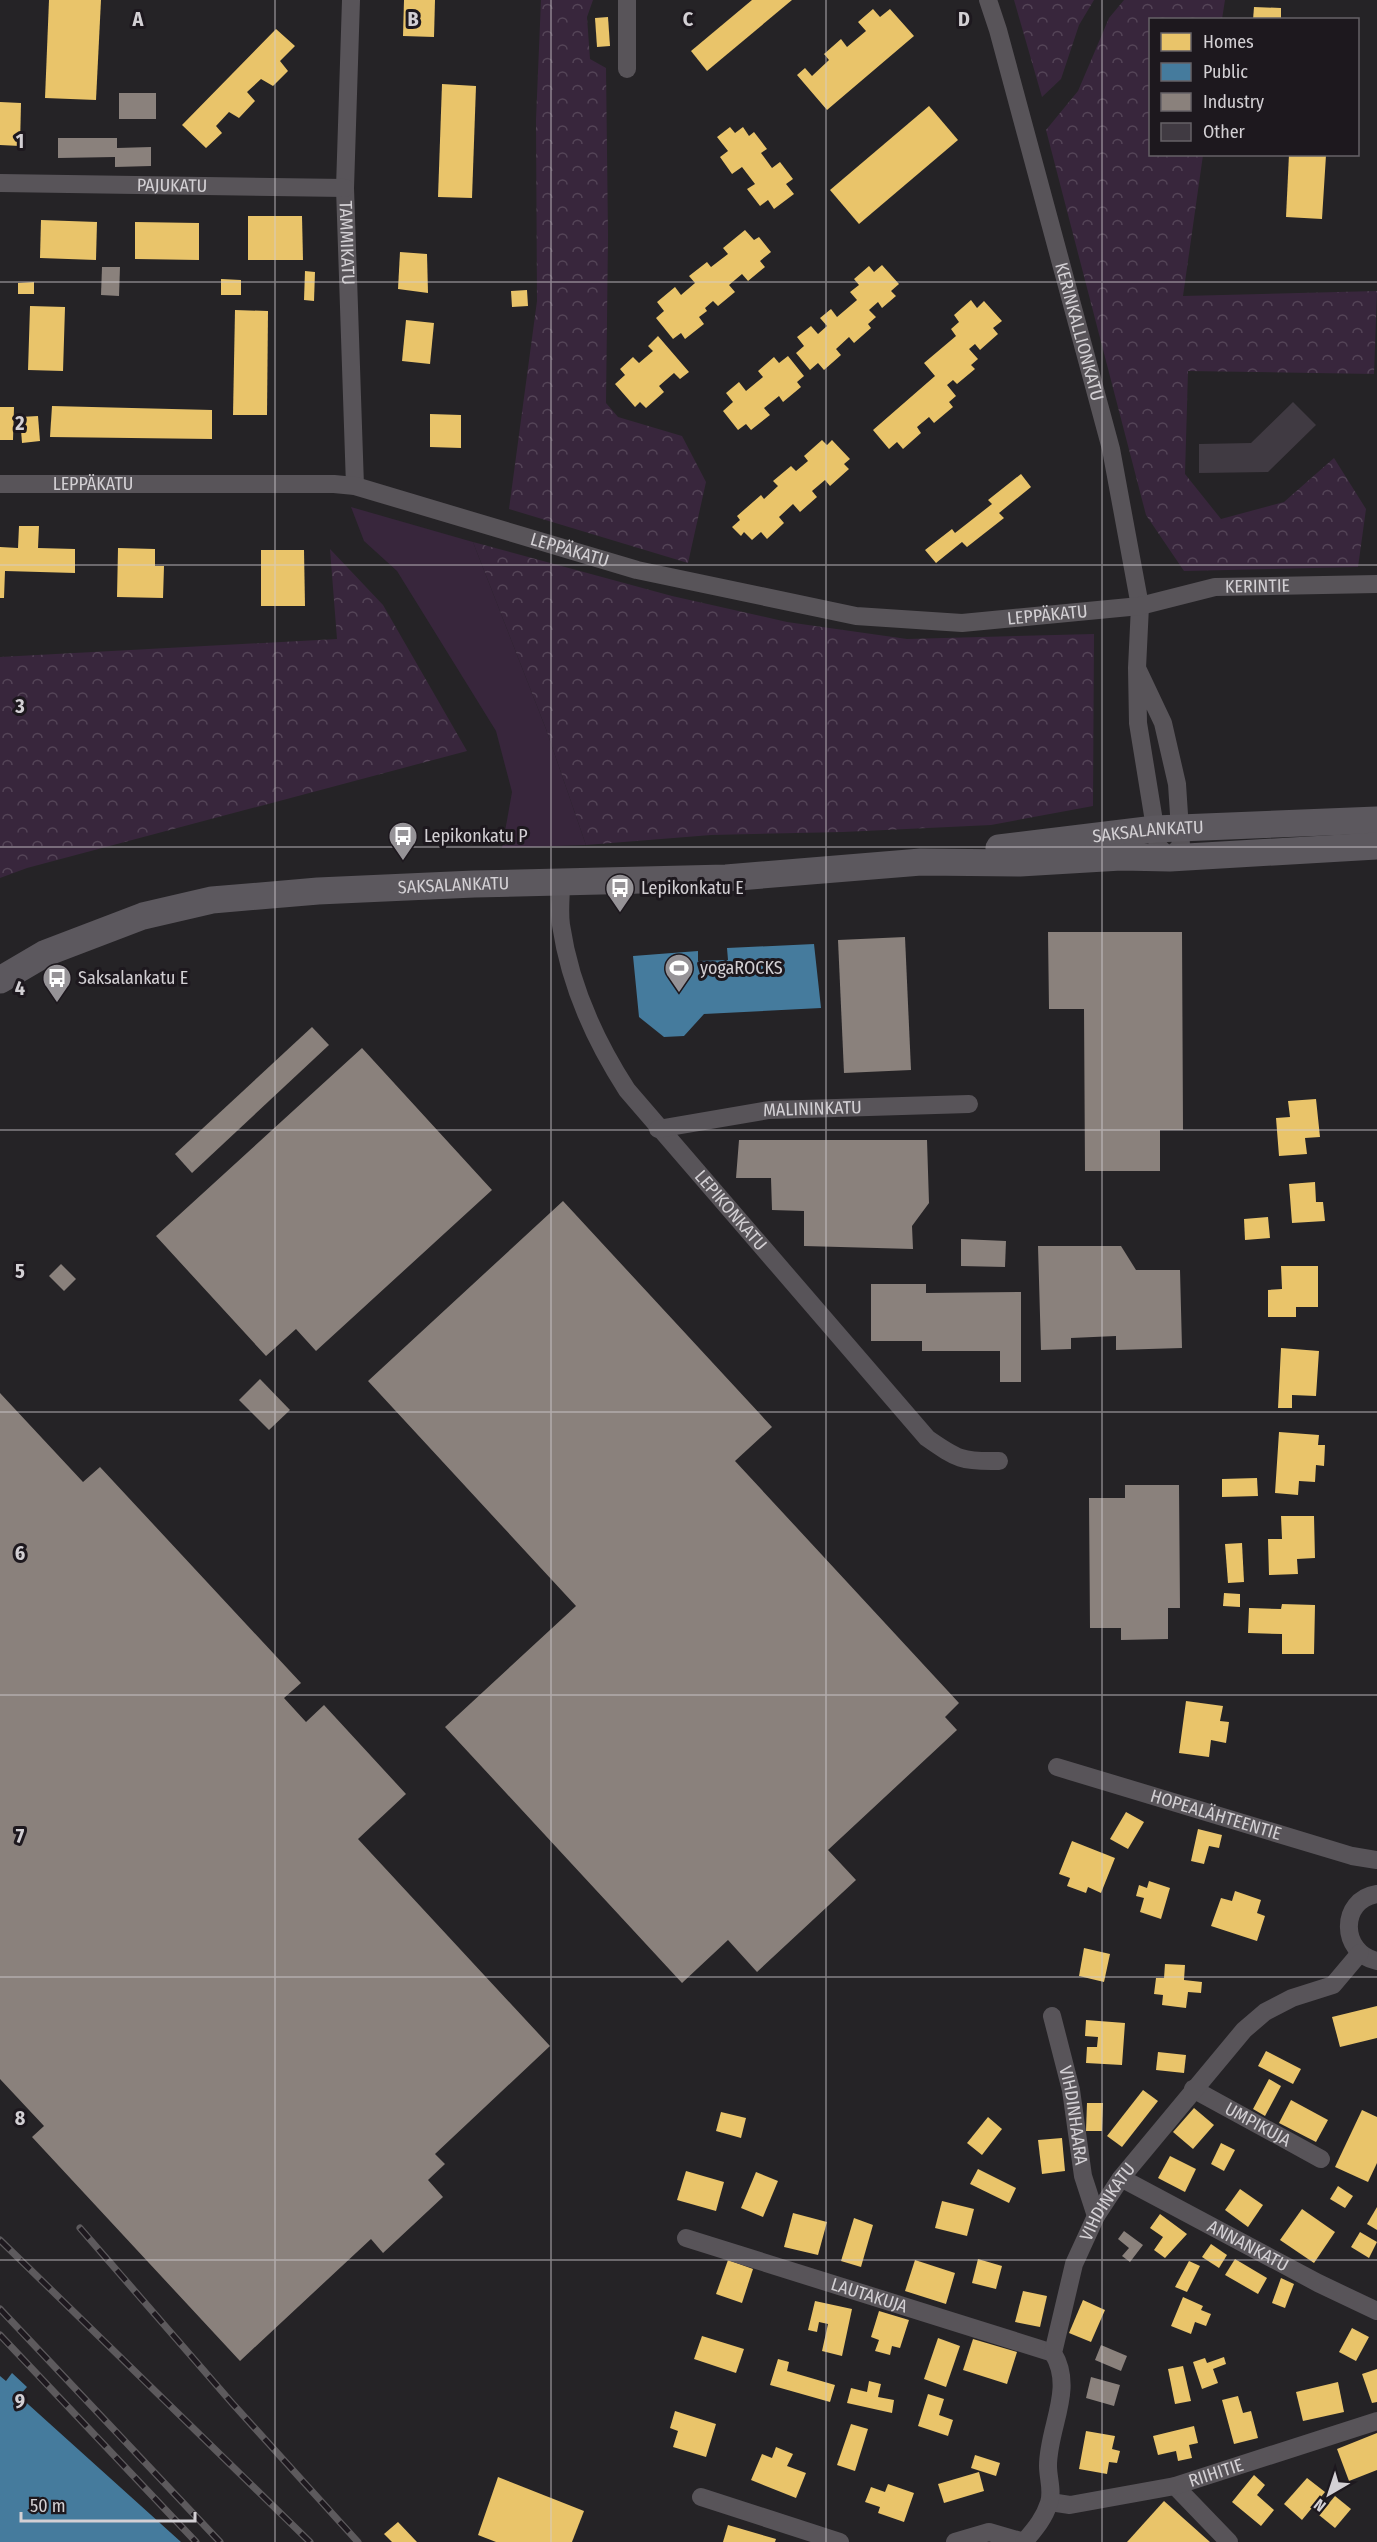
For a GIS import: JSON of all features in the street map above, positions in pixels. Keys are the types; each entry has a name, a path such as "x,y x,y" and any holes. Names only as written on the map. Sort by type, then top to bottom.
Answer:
{"main road":[{"name":"SAKSALANKATU","path":"921,862 1015,845 1155,829 1377,820"},
{"name":"SAKSALANKATU","path":"0,980 46,953 143,916 212,900 330,890 726,878 921,862 1020,863 1121,857 1170,858 1377,846"}],"street":[{"name":"TAMMIKATU","path":"351,0 345,188 355,486"},
{"path":"627,0 627,69"},
{"name":"KERINKALLIONKATU","path":"988,0 1111,449 1140,606 1137,668 1138,723 1158,846 1170,858 1181,845 1177,784 1163,723 1137,668"},
{"name":"PAJUKATU","path":"0,183 345,188"},
{"name":"LEPPÄKATU","path":"0,484 334,484 355,486 637,570 856,616 962,623 1140,606"},
{"name":"KERINTIE","path":"1140,606 1215,587 1377,584"},
{"name":"LEPIKONKATU","path":"561,883 561,922 580,1002 603,1052 627,1090 658,1129 927,1438 950,1454 969,1462 999,1461"},
{"name":"MALININKATU","path":"658,1129 769,1110 969,1104"},
{"name":"HOPEALÄHTEENTIE","path":"1057,1767 1352,1856 1377,1860"},
{"path":"1377,1894 1361,1900 1349,1918 1349,1937 1360,1953 1377,1961"},
{"name":"VIHDINKATU","path":"1053,2353 1074,2264 1096,2216 1121,2178 1244,2030 1265,2012 1292,1998 1333,1985 1360,1953"},
{"name":"VIHDINHAARA","path":"1052,2016 1071,2090 1083,2176 1096,2216"},
{"name":"UMPIKUJA","path":"1194,2089 1321,2159"},
{"name":"ANNANKATU","path":"1121,2178 1318,2283 1377,2311"},
{"name":"LAUTAKUJA","path":"686,2238 1053,2353"},
{"path":"955,2542 989,2532 1024,2542 1041,2522 1050,2502 1048,2467 1050,2441 1063,2390 1061,2366 1053,2353"},
{"name":"RIIHITIE","path":"1050,2502 1071,2505 1175,2486 1377,2421"},
{"path":"1175,2486 1229,2542"},
{"path":"701,2497 840,2542"}],"green space":[{"path":"541,0 593,0 587,17 590,59 606,68 608,236 606,403 618,417 682,436 706,482 688,563 509,509 537,301 536,120"},
{"path":"1014,0 1094,0 1079,25 1061,79 1042,97"},
{"path":"1124,0 1225,0 1222,18 1149,18 1149,156 1203,156 1183,296 1377,291 1374,374 1188,371 1185,474 1221,519 1284,502 1334,458 1366,509 1358,567 1184,571 1146,515 1046,130 1078,91 1109,18"},
{"path":"351,507 473,542 546,729 586,845 502,848 512,792 496,731 397,571 364,541"},
{"path":"473,542 672,596 787,622 907,639 1094,634 1093,806 991,825 711,835 586,845 546,729"},
{"path":"330,549 383,605 467,751 27,868 0,878 0,657 337,639"}],"building: Homes":[{"path":"49,0 101,0 96,100 45,98"},
{"path":"404,0 435,0 434,37 403,36"},
{"path":"752,0 792,0 707,71 691,51"},
{"path":"1254,7 1281,8 1281,18 1253,18"},
{"path":"873,9 880,17 890,9 914,36 827,110 797,75 805,68 812,76 829,60 824,54 841,39 847,47 866,31 858,22"},
{"path":"608,17 610,46 597,47 595,18"},
{"path":"276,29 295,46 280,61 288,71 273,86 261,79 247,92 255,101 239,118 229,112 216,126 222,133 206,148 182,125"},
{"path":"442,84 476,86 472,198 438,197"},
{"path":"0,102 21,103 20,146 0,145"},
{"path":"929,106 958,140 859,224 830,190"},
{"path":"730,127 735,133 743,127 749,136 754,132 767,149 761,153 772,168 780,162 793,179 786,184 794,194 774,209 768,200 760,206 747,189 755,184 742,167 732,174 720,157 728,151 717,137"},
{"path":"1289,156 1326,156 1322,219 1286,217"},
{"path":"248,216 302,216 303,260 248,260"},
{"path":"41,220 97,222 96,260 40,258"},
{"path":"135,222 199,223 199,260 135,259"},
{"path":"745,230 754,240 759,237 771,252 760,261 765,267 748,281 742,274 729,285 735,292 718,306 713,301 705,308 707,311 699,317 704,324 685,339 681,333 673,339 656,318 664,311 657,302 675,287 681,295 695,283 689,276 707,262 711,267 728,254 723,248"},
{"path":"400,252 427,254 428,293 398,289"},
{"path":"882,265 899,284 891,291 896,296 882,308 878,302 869,310 876,317 868,324 871,328 854,343 849,337 836,349 841,355 824,370 818,363 810,370 796,353 804,346 797,337 811,326 818,334 827,326 820,318 831,309 837,317 857,300 850,292 859,285 854,279 869,266 874,272"},
{"path":"305,271 315,272 314,301 304,300"},
{"path":"221,279 241,280 241,295 221,295"},
{"path":"34,282 34,294 18,294 18,283"},
{"path":"527,290 528,306 512,307 511,291"},
{"path":"971,300 977,308 984,301 1002,321 993,328 998,334 980,350 975,344 969,349 978,359 971,365 975,369 957,384 953,380 947,385 956,396 949,402 953,407 934,423 929,417 917,427 921,433 903,449 897,442 889,449 873,430 935,376 924,363 956,336 951,329 959,322 954,315"},
{"path":"30,306 65,307 63,371 28,370"},
{"path":"235,310 268,311 267,415 233,415"},
{"path":"406,320 434,323 430,364 402,361"},
{"path":"658,336 689,372 680,379 674,373 659,386 664,392 646,408 640,402 635,407 615,384 625,375 620,369 633,357 639,363 653,351 648,346"},
{"path":"788,356 804,376 797,382 801,387 783,402 779,396 764,408 770,415 751,430 746,424 738,430 723,411 733,402 726,393 739,382 746,391 763,377 758,371 774,357 779,363"},
{"path":"52,406 212,410 212,439 50,437"},
{"path":"0,407 14,407 13,440 0,440"},
{"path":"430,414 461,415 461,448 430,447"},
{"path":"38,416 40,441 22,443 20,417"},
{"path":"822,440 827,445 832,440 850,459 844,464 849,469 830,486 825,480 812,491 817,497 800,512 793,504 779,517 784,523 767,539 761,532 752,540 744,532 741,536 732,527 740,520 737,516 761,495 764,499 778,486 773,481 791,466 796,471 808,461 804,456"},
{"path":"1021,474 1031,487 999,513 1004,518 967,547 962,542 936,563 925,550 952,529 955,533 992,504 988,500"},
{"path":"19,526 39,526 38,548 75,549 75,573 5,571 4,598 0,598 0,547 18,548"},
{"path":"118,548 155,549 155,566 164,566 163,598 117,597"},
{"path":"261,550 304,550 305,606 261,606"},
{"path":"1316,1099 1320,1137 1305,1138 1307,1154 1279,1156 1276,1118 1290,1117 1288,1101"},
{"path":"1315,1182 1316,1202 1323,1202 1325,1221 1292,1223 1289,1184"},
{"path":"1268,1217 1270,1238 1245,1240 1244,1219"},
{"path":"1281,1266 1318,1266 1318,1307 1296,1307 1296,1317 1268,1317 1268,1290 1282,1289"},
{"path":"1281,1348 1319,1351 1316,1396 1292,1395 1292,1408 1278,1408"},
{"path":"1279,1432 1319,1435 1318,1445 1325,1445 1324,1466 1316,1465 1315,1482 1299,1481 1298,1495 1275,1493"},
{"path":"1257,1478 1258,1496 1222,1497 1222,1479"},
{"path":"1281,1516 1314,1516 1315,1558 1297,1559 1298,1574 1269,1575 1268,1539 1282,1539"},
{"path":"1242,1543 1244,1582 1228,1583 1225,1544"},
{"path":"1224,1593 1240,1594 1240,1607 1223,1606"},
{"path":"1282,1604 1315,1605 1314,1654 1282,1654 1282,1634 1248,1633 1249,1608 1281,1609"},
{"path":"1186,1701 1223,1706 1220,1721 1229,1722 1226,1743 1211,1740 1209,1757 1179,1753"},
{"path":"1126,1812 1144,1822 1128,1849 1110,1839"},
{"path":"1198,1829 1222,1835 1219,1848 1209,1846 1204,1864 1191,1861"},
{"path":"1072,1841 1115,1858 1101,1893 1088,1887 1086,1893 1067,1886 1070,1878 1059,1874"},
{"path":"1149,1881 1170,1888 1161,1919 1140,1912 1144,1898 1136,1896 1139,1885 1147,1888"},
{"path":"1235,1891 1261,1900 1257,1913 1265,1916 1257,1941 1211,1926 1221,1898 1232,1901"},
{"path":"1084,1948 1110,1954 1104,1982 1079,1976"},
{"path":"1165,1964 1185,1965 1184,1980 1202,1982 1201,1993 1188,1992 1186,2008 1162,2005 1163,1995 1154,1994 1156,1978 1164,1978"},
{"path":"1377,2006 1377,2038 1340,2047 1332,2017"},
{"path":"1086,2020 1125,2023 1122,2065 1086,2063 1087,2047 1097,2047 1098,2037 1085,2036"},
{"path":"1266,2051 1301,2069 1293,2084 1258,2066"},
{"path":"1158,2052 1186,2055 1184,2073 1156,2070"},
{"path":"1269,2079 1281,2086 1265,2116 1253,2109"},
{"path":"1143,2090 1158,2101 1122,2147 1107,2136"},
{"path":"1291,2100 1328,2120 1316,2142 1279,2123"},
{"path":"1087,2103 1103,2103 1102,2131 1086,2131"},
{"path":"1194,2108 1214,2125 1193,2149 1173,2132"},
{"path":"1362,2110 1377,2117 1377,2163 1368,2182 1335,2167"},
{"path":"721,2112 746,2118 741,2138 716,2131"},
{"path":"988,2117 1002,2129 982,2155 967,2143"},
{"path":"1062,2138 1065,2171 1042,2174 1038,2140"},
{"path":"1221,2143 1235,2150 1224,2171 1211,2164"},
{"path":"1170,2156 1196,2169 1185,2192 1158,2178"},
{"path":"978,2169 1016,2188 1009,2203 970,2184"},
{"path":"686,2171 724,2182 716,2211 677,2200"},
{"path":"756,2172 778,2181 763,2217 741,2208"},
{"path":"1338,2186 1353,2196 1345,2208 1330,2199"},
{"path":"1240,2189 1263,2205 1248,2227 1225,2210"},
{"path":"942,2201 974,2209 967,2236 935,2228"},
{"path":"1377,2207 1377,2230 1367,2224"},
{"path":"1302,2209 1335,2232 1314,2263 1280,2240"},
{"path":"793,2213 827,2222 818,2255 784,2247"},
{"path":"1160,2214 1187,2234 1165,2258 1154,2250 1163,2237 1150,2228"},
{"path":"854,2218 873,2225 861,2267 841,2261"},
{"path":"1360,2232 1377,2242 1369,2258 1351,2247"},
{"path":"1211,2244 1227,2255 1219,2268 1202,2257"},
{"path":"978,2259 1002,2266 996,2289 972,2283"},
{"path":"1235,2259 1267,2278 1258,2294 1225,2275"},
{"path":"728,2260 753,2269 742,2303 716,2294"},
{"path":"915,2260 955,2273 946,2304 905,2291"},
{"path":"1189,2261 1200,2266 1187,2292 1175,2287"},
{"path":"1281,2278 1294,2284 1285,2308 1272,2303"},
{"path":"1023,2291 1047,2296 1040,2327 1015,2322"},
{"path":"1183,2297 1203,2306 1201,2310 1211,2314 1206,2326 1195,2322 1191,2334 1171,2326"},
{"path":"1083,2300 1105,2310 1091,2342 1069,2333"},
{"path":"815,2301 852,2309 842,2356 822,2351 828,2324 819,2322 817,2332 808,2330"},
{"path":"879,2311 909,2320 900,2348 892,2346 890,2355 875,2351 879,2340 871,2337"},
{"path":"1352,2328 1369,2337 1356,2361 1339,2352"},
{"path":"702,2336 744,2349 736,2373 694,2359"},
{"path":"938,2338 960,2346 946,2387 924,2379"},
{"path":"973,2339 1017,2352 1007,2384 963,2370"},
{"path":"1224,2357 1226,2364 1213,2369 1218,2383 1202,2389 1193,2362 1205,2358 1207,2363"},
{"path":"778,2359 789,2362 787,2371 835,2385 830,2402 770,2385"},
{"path":"1183,2366 1191,2401 1175,2404 1168,2369"},
{"path":"1377,2369 1377,2402 1372,2403 1362,2374"},
{"path":"869,2381 881,2384 878,2397 894,2400 892,2413 847,2403 851,2388 867,2392"},
{"path":"1338,2382 1344,2412 1303,2421 1296,2392"},
{"path":"928,2394 944,2399 939,2415 953,2420 948,2436 918,2426"},
{"path":"1238,2396 1243,2413 1251,2411 1258,2438 1234,2444 1222,2400"},
{"path":"675,2411 716,2424 706,2457 673,2447 678,2431 670,2428"},
{"path":"851,2424 868,2429 855,2471 837,2465"},
{"path":"1194,2426 1198,2443 1189,2445 1192,2458 1178,2461 1176,2451 1158,2455 1153,2436"},
{"path":"1086,2431 1115,2436 1112,2449 1120,2451 1117,2463 1109,2462 1107,2474 1079,2469"},
{"path":"1377,2433 1377,2470 1349,2481 1337,2449"},
{"path":"776,2447 793,2454 787,2466 806,2473 796,2498 751,2480 762,2454 772,2458"},
{"path":"975,2455 1000,2463 996,2476 971,2468"},
{"path":"979,2472 984,2491 944,2503 938,2484"},
{"path":"1254,2475 1265,2485 1257,2495 1274,2510 1261,2526 1232,2502"},
{"path":"498,2477 584,2511 572,2542 496,2542 478,2535"},
{"path":"1307,2478 1325,2492 1302,2520 1284,2504"},
{"path":"888,2484 914,2493 904,2522 878,2513 880,2507 865,2502 871,2487 885,2492"},
{"path":"1335,2496 1351,2509 1335,2528 1319,2515"},
{"path":"1164,2501 1210,2542 1127,2542"},
{"path":"398,2522 417,2542 392,2542 384,2534"},
{"path":"728,2525 776,2539 775,2542 723,2542"}],"building: Public":[{"path":"814,944 821,1008 704,1014 684,1036 664,1037 639,1017 633,956 698,951 698,961 728,960 727,948"},
{"path":"12,2373 27,2387 19,2396 181,2542 0,2542 0,2376 6,2381"}],"building: Industry":[{"path":"119,93 156,93 156,119 119,119"},
{"path":"58,138 117,138 117,148 151,147 151,166 115,167 115,157 58,158"},
{"path":"102,267 120,267 119,296 101,295"},
{"path":"1048,932 1182,932 1183,1130 1160,1130 1160,1171 1085,1171 1084,1009 1049,1009"},
{"path":"905,937 911,1070 844,1073 838,940"},
{"path":"312,1027 329,1045 192,1173 175,1154"},
{"path":"362,1048 492,1190 316,1351 296,1329 266,1356 156,1236"},
{"path":"739,1140 927,1140 929,1203 912,1226 913,1249 804,1246 804,1211 772,1210 771,1178 736,1178"},
{"path":"563,1201 772,1427 735,1461 959,1703 945,1717 957,1730 828,1850 856,1880 757,1972 728,1940 682,1983 445,1727 576,1606 368,1381"},
{"path":"961,1239 1006,1241 1005,1267 961,1266"},
{"path":"1038,1246 1121,1246 1136,1270 1180,1270 1182,1348 1116,1350 1116,1336 1071,1338 1071,1349 1041,1350"},
{"path":"61,1264 76,1279 64,1291 49,1276"},
{"path":"871,1284 926,1284 926,1293 1021,1292 1021,1382 1000,1382 1000,1351 922,1351 922,1341 871,1341"},
{"path":"260,1379 290,1410 269,1430 239,1400"},
{"path":"0,1393 83,1482 100,1467 301,1683 284,1698 306,1722 324,1705 406,1794 358,1839 550,2046 435,2154 445,2164 428,2180 443,2197 383,2253 371,2239 240,2361 32,2137 44,2126 0,2079"},
{"path":"1125,1485 1179,1485 1180,1608 1168,1608 1168,1639 1121,1640 1121,1628 1090,1628 1089,1498 1125,1498"},
{"path":"1124,2231 1143,2245 1130,2262 1122,2256 1129,2248 1118,2239"},
{"path":"1101,2345 1127,2356 1121,2371 1095,2360"},
{"path":"1091,2377 1120,2385 1114,2406 1086,2398"}],"building: Other":[{"path":"1293,402 1316,425 1268,472 1199,473 1199,444 1251,443"}],"railway":[{"path":"80,2228 232,2403 358,2542"},
{"path":"0,2240 310,2542"},
{"path":"0,2309 220,2542"},
{"path":"0,2335 196,2542"}],"place":[{"name":"Lepikonkatu P","path":"403,862"},
{"name":"Lepikonkatu E","path":"620,914"},
{"name":"yogaROCKS","path":"679,994"},
{"name":"Saksalankatu E","path":"57,1004"}]}
